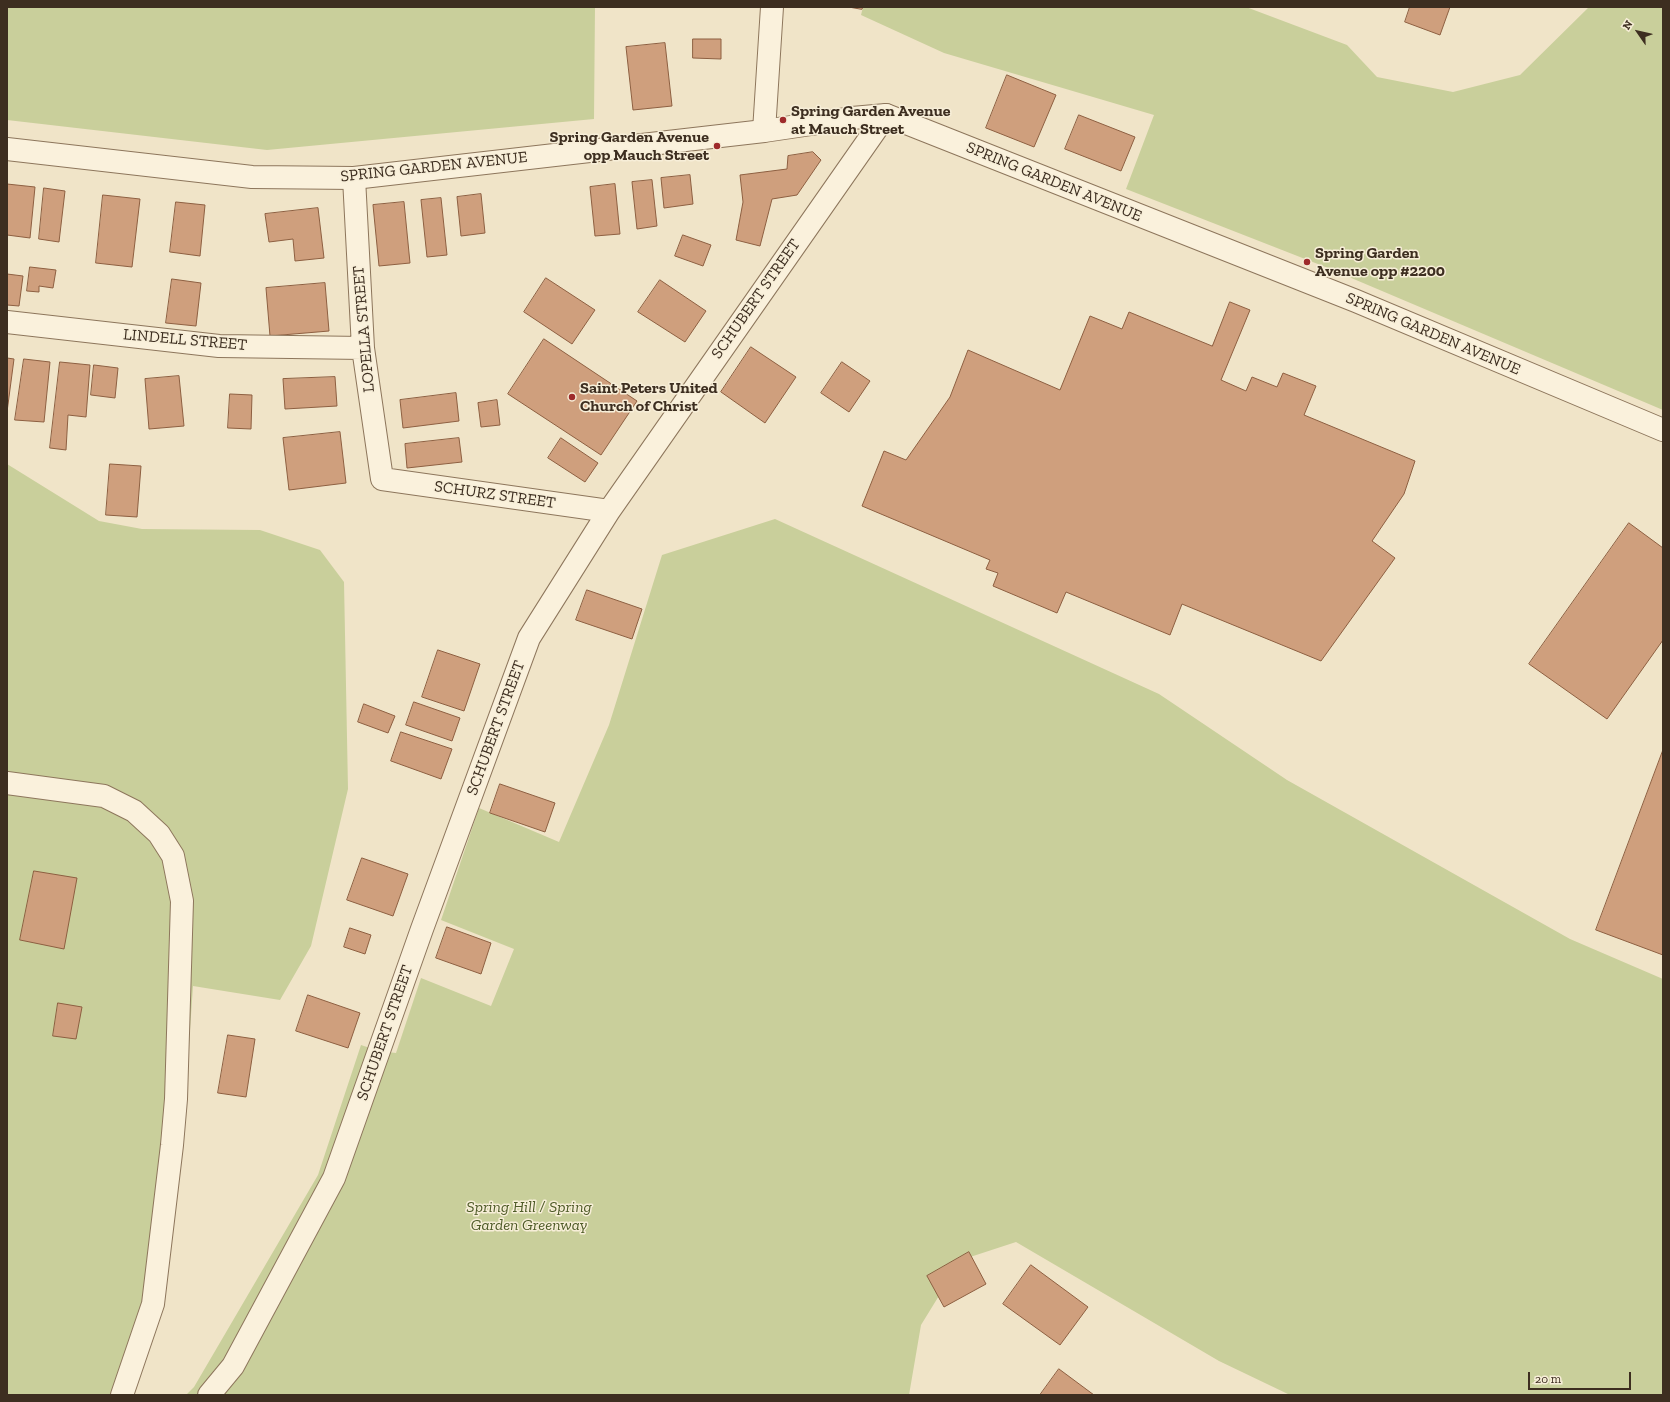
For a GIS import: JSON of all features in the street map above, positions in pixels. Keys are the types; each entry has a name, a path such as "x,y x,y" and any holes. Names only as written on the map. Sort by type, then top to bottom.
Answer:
{"street":[{"path":"764,131 772,7"},
{"name":"SPRING GARDEN AVENUE","path":"7,149 252,177 354,178 764,131 852,118 886,115 1356,301 1663,430"},
{"name":"SCHUBERT STREET","path":"209,1395 233,1366 334,1178 422,929 529,638 609,511 886,115"},
{"name":"LOPELLA STREET","path":"354,178 363,348 382,479"},
{"name":"LINDELL STREET","path":"7,322 219,346 363,348"},
{"name":"SCHURZ STREET","path":"382,479 609,511"},
{"path":"7,783 104,796 134,811 159,834 173,856 182,900 176,1099 154,1297 153,1304 122,1395"}],"green space":[{"path":"7,7 595,7 594,119 267,150 7,120"},
{"path":"863,7 1246,7 1347,45 1377,77 1453,92 1520,75 1589,7 1663,7 1663,410 1323,266 1126,189 1154,115 944,53 861,15"},
{"path":"7,464 99,521 142,529 260,530 320,550 344,582 348,789 311,946 280,1000 193,986 182,1147 132,1395 7,1395"},
{"name":"Spring Hill / Spring Garden Greenway","path":"775,519 1159,694 1287,780 1570,939 1663,979 1663,1395 1290,1395 1219,1361 1016,1242 961,1260 921,1325 909,1395 186,1395 194,1387 318,1175 361,1045 379,1051 396,1053 421,978 491,1006 514,949 441,920 479,808 559,842 609,725 662,555"}],"building":[{"path":"849,7 863,7 862,9"},
{"path":"1410,7 1450,7 1440,35 1405,22"},
{"path":"693,39 721,39 721,59 693,58"},
{"path":"665,43 672,106 633,110 626,47"},
{"path":"1007,75 1056,95 1034,147 986,128"},
{"path":"1079,115 1135,137 1121,171 1065,149"},
{"path":"813,152 821,160 797,195 772,199 760,246 736,240 743,202 740,175 787,169 788,156"},
{"path":"690,175 693,204 664,208 661,178"},
{"path":"652,180 657,226 637,229 632,182"},
{"path":"7,184 35,187 30,238 7,235"},
{"path":"615,184 620,234 595,236 590,187"},
{"path":"44,188 65,191 59,242 39,239"},
{"path":"481,194 485,233 461,236 457,197"},
{"path":"103,195 140,199 132,267 96,263"},
{"path":"441,198 447,255 427,257 421,200"},
{"path":"176,202 205,205 200,256 170,252"},
{"path":"404,202 410,263 379,266 373,205"},
{"path":"318,208 324,258 295,261 293,239 269,242 265,214"},
{"path":"683,235 711,245 703,266 675,256"},
{"path":"30,267 56,270 53,288 39,286 39,292 27,291"},
{"path":"7,274 23,276 19,306 7,305"},
{"path":"546,278 595,310 572,344 524,312"},
{"path":"172,279 201,283 196,326 166,323"},
{"path":"660,280 706,311 685,342 638,312"},
{"path":"325,283 329,331 270,336 266,288"},
{"path":"1230,302 1250,310 1221,380 1246,391 1252,377 1277,387 1283,373 1316,386 1304,415 1415,461 1404,494 1372,541 1395,558 1321,661 1182,604 1170,635 1066,592 1057,613 993,586 998,573 986,569 990,560 862,506 884,451 906,460 950,397 968,350 1060,390 1090,316 1122,329 1129,312 1212,346"},
{"name":"Saint Peters United Church of Christ","path":"544,339 637,401 601,455 508,394"},
{"path":"751,347 796,377 765,423 721,392"},
{"path":"7,358 14,359 7,412"},
{"path":"24,359 50,362 44,422 15,420"},
{"path":"60,362 90,365 86,417 68,415 66,450 50,448"},
{"path":"842,362 870,381 849,412 821,393"},
{"path":"94,365 118,368 115,398 91,395"},
{"path":"179,376 184,426 149,429 145,379"},
{"path":"335,377 337,406 285,409 283,379"},
{"path":"456,393 459,421 403,428 400,400"},
{"path":"230,394 252,395 251,429 228,428"},
{"path":"497,400 500,425 481,427 478,403"},
{"path":"340,432 346,483 289,490 283,438"},
{"path":"459,438 462,462 407,468 405,444"},
{"path":"561,438 598,463 585,482 548,458"},
{"path":"110,464 141,466 137,517 106,515"},
{"path":"1629,523 1663,548 1663,640 1607,719 1529,664"},
{"path":"587,590 642,609 632,639 576,620"},
{"path":"438,650 480,664 464,711 422,697"},
{"path":"414,702 460,718 452,741 406,725"},
{"path":"364,704 395,716 388,733 358,722"},
{"path":"401,732 452,749 441,779 391,761"},
{"path":"1663,750 1663,955 1596,930"},
{"path":"500,784 555,803 545,832 490,813"},
{"path":"362,858 408,874 393,916 347,900"},
{"path":"34,871 77,878 64,949 20,940"},
{"path":"447,927 491,943 481,974 436,958"},
{"path":"350,928 371,935 365,954 344,947"},
{"path":"308,995 360,1013 348,1048 296,1031"},
{"path":"58,1003 82,1007 76,1039 53,1036"},
{"path":"228,1035 255,1039 246,1097 218,1093"},
{"path":"969,1252 986,1284 944,1307 927,1276"},
{"path":"1031,1265 1088,1307 1060,1345 1003,1304"},
{"path":"1059,1369 1094,1395 1040,1395"}],"place":[{"name":"Spring Garden Avenue at Mauch Street","path":"783,120"},
{"name":"Spring Garden Avenue opp Mauch Street","path":"717,146"},
{"name":"Spring Garden Avenue opp #2200","path":"1307,262"},
{"name":"Saint Peters United Church of Christ","path":"572,397"}]}
